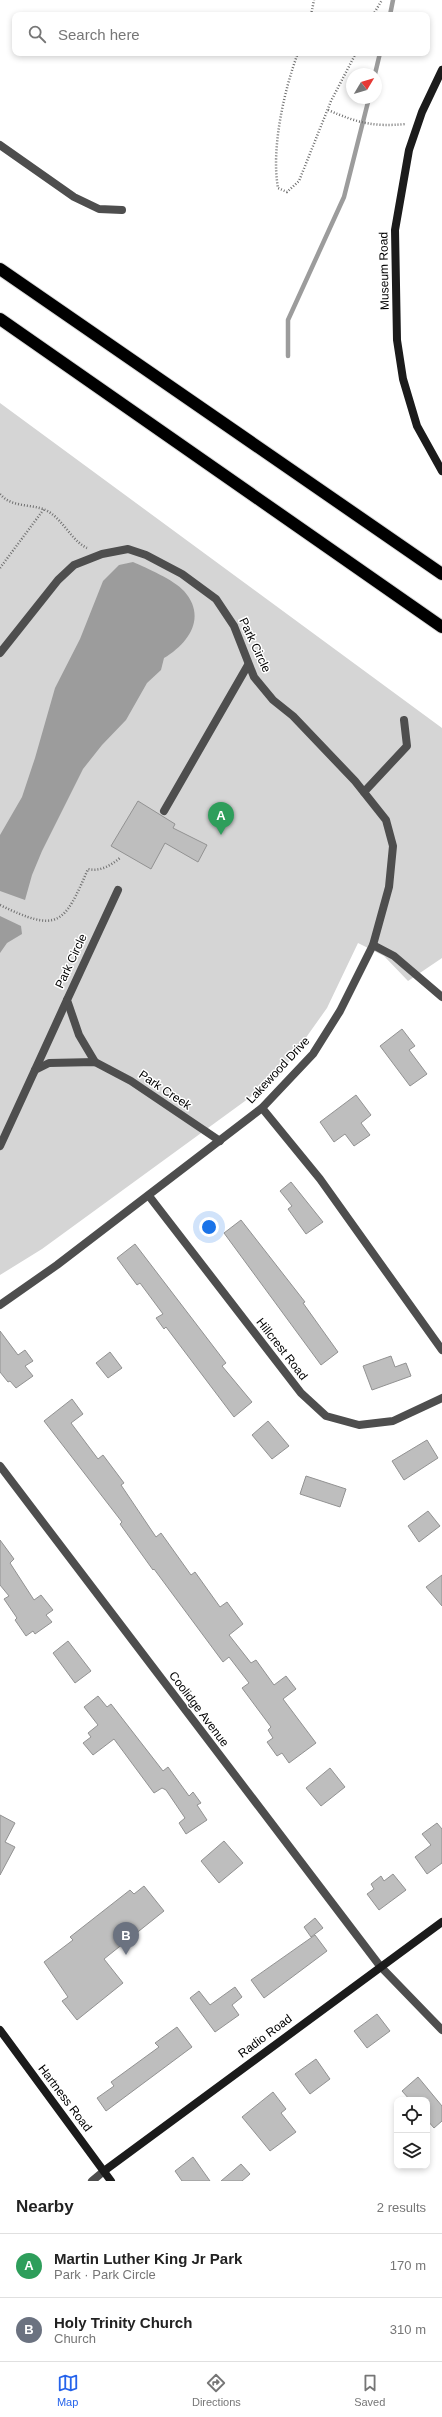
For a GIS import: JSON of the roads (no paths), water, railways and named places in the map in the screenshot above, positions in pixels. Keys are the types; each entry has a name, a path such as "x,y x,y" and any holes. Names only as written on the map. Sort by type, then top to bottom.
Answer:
{"highway":[{"path":"0,269 442,574"},
{"path":"0,319 442,626"}],"street":[{"name":"Museum Road","path":"442,70 418,121 409,150 395,230 397,340 403,379 417,426 442,471"},
{"path":"0,145 74,197 99,209 122,210"},
{"name":"Park Circle","path":"0,653 58,580 74,565 102,554 128,550 146,555 182,574 216,599 234,626 248,665 254,677 273,700 293,716 364,792"},
{"path":"164,811 248,665"},
{"path":"364,792 408,746 404,720"},
{"name":"Lakewood Drive","path":"0,1305 149,1196 262,1108 313,1054 340,1011 373,945 389,887 393,846 386,820 364,792"},
{"name":"Park Circle","path":"95,1062 79,1035 67,1000 118,890"},
{"path":"373,945 394,956 442,997"},
{"path":"0,1146 67,1000"},
{"path":"35,1070 49,1063 95,1062"},
{"name":"Park Creek","path":"95,1062 131,1081 220,1141"},
{"path":"262,1108 320,1179 442,1350"},
{"name":"Hillcrest Road","path":"149,1196 300,1393 326,1416 359,1425 392,1421 442,1398"},
{"name":"Coolidge Avenue","path":"0,1466 380,1966 442,2030"},
{"name":"Radio Road","path":"104,2171 380,1966 442,1922"},
{"name":"Hartness Road","path":"0,2030 111,2181"},
{"path":"92,2181 104,2171"}],"waterway":[{"path":"391,12 393,0"},
{"path":"376,68 379,56"},
{"path":"288,356 288,320 344,197 367,104"}],"place":[{"name":"Martin Luther King Jr Park","path":"221,835"},
{"name":"Holy Trinity Church","path":"126,1955"}]}
